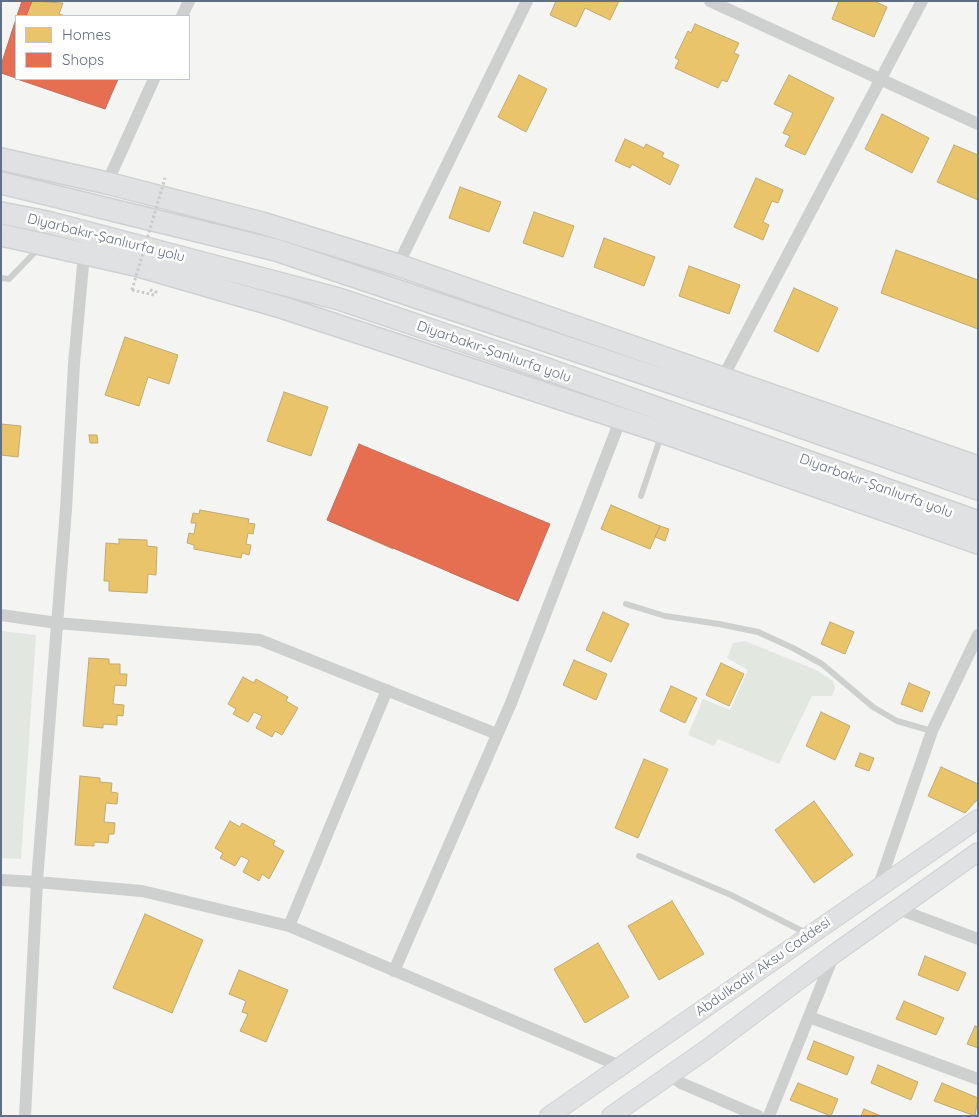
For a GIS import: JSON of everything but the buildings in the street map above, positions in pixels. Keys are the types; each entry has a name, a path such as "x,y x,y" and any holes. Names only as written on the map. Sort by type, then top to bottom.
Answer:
{"highway":[{"path":"1,159 107,183 262,223 398,265 978,467"},
{"name":"Diyarbakır-Şanlıurfa yolu","path":"1,183 276,250 753,410 978,490"},
{"name":"Diyarbakır-Şanlıurfa yolu","path":"1,213 47,222 339,300 547,369 978,522"},
{"path":"1,235 43,243 135,266 284,308 621,418 978,543"}],"main road":[{"name":"Abdulkadir Aksu Caddesi","path":"549,1116 978,819"},
{"path":"611,1116 978,852"}],"street":[{"path":"182,15 189,1"},
{"path":"398,265 527,1"},
{"path":"710,1 978,124"},
{"path":"722,379 922,1"},
{"path":"107,183 154,80"},
{"path":"25,1116 37,882 66,509 74,364 84,254"},
{"path":"394,971 497,734 621,418"},
{"path":"1,615 56,622 260,640 497,734"},
{"path":"879,886 932,731 978,635"},
{"path":"289,926 388,690"},
{"path":"1,880 142,891 289,926 620,1066"},
{"path":"898,909 978,939"},
{"path":"769,1116 834,954"},
{"path":"809,1017 978,1079"},
{"path":"670,1075 681,1083 758,1116"}],"lane":[{"path":"1,278 9,280 43,243"},
{"path":"641,496 662,432"},
{"path":"626,604 665,616 758,632 822,664 873,708 889,716 932,731"},
{"path":"639,856 731,895 809,935"}],"path":[{"path":"142,287 156,292 154,295 132,290 165,178"}],"shaded area":[{"path":"1,631 36,635 21,859 1,858"},
{"path":"745,641 816,670 833,681 835,688 832,696 812,696 779,764 718,739 714,746 688,735 703,699 730,710 748,670 727,658 733,643"}]}
